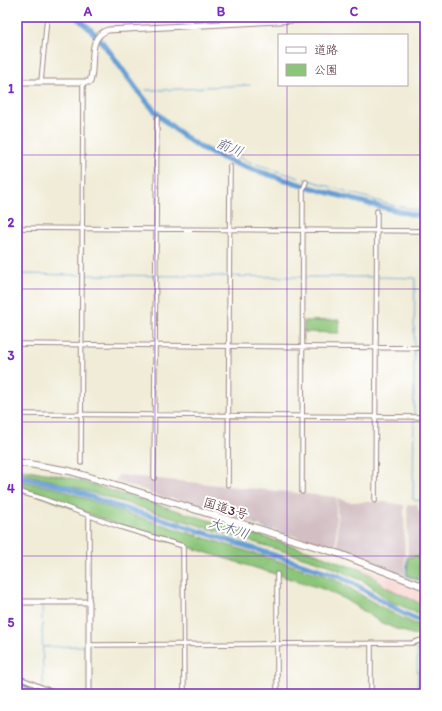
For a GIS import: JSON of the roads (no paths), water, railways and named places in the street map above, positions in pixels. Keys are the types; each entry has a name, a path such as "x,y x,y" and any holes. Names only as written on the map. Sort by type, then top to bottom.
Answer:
{"highway":[{"name":"国道3号","path":"17,462 70,471 106,482 340,554 425,587"}],"street":[{"path":"41,82 47,17"},
{"path":"17,82 90,82 96,40 101,34 112,29 354,17"},
{"path":"81,463 83,83"},
{"path":"154,478 157,118"},
{"path":"228,485 230,166"},
{"path":"302,492 303,190 306,182"},
{"path":"375,501 377,211"},
{"path":"17,228 425,231"},
{"path":"17,344 425,348"},
{"path":"17,414 425,417"},
{"path":"17,492 41,498 120,527 183,546 184,694"},
{"path":"89,515 90,694"},
{"path":"277,574 277,694"},
{"path":"17,602 89,602"},
{"path":"89,645 415,643 425,639"},
{"path":"371,643 371,694"},
{"path":"17,677 58,694"}],"waterway":[{"name":"前川","path":"76,17 99,39 138,92 160,116 179,133 200,147 247,168 272,176 360,202 425,217"},
{"path":"178,17 178,24"},
{"path":"206,87 250,85"},
{"path":"159,90 203,88"},
{"path":"146,90 157,90"},
{"path":"231,154 252,163"},
{"path":"256,164 299,178"},
{"path":"305,179 348,192"},
{"path":"351,193 395,206"},
{"path":"398,206 425,212"},
{"path":"17,274 81,275"},
{"path":"84,275 301,277"},
{"path":"304,277 375,277"},
{"path":"378,277 415,278 414,346"},
{"path":"414,349 414,416"},
{"path":"414,419 413,499 416,501 425,499"},
{"name":"大木川","path":"17,476 66,487 112,505 168,521 333,574 357,585 401,612 425,622"},
{"path":"262,527 272,530"},
{"path":"277,532 286,534"},
{"path":"320,544 328,547"},
{"path":"345,553 350,555"},
{"path":"407,556 406,576 425,583"},
{"path":"364,560 371,563"},
{"path":"377,565 403,575"},
{"path":"42,604 43,686"},
{"path":"393,645 417,645 418,694"},
{"path":"43,647 86,646"},
{"path":"17,682 47,694"}]}
